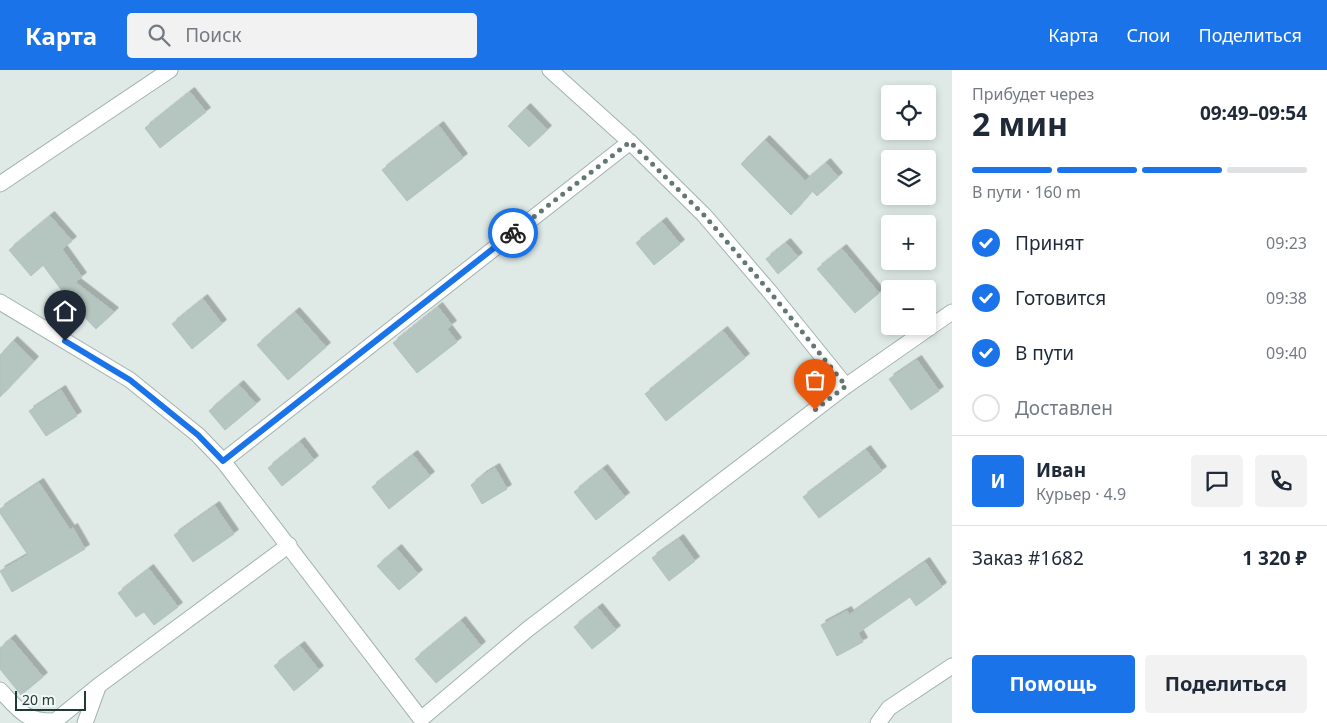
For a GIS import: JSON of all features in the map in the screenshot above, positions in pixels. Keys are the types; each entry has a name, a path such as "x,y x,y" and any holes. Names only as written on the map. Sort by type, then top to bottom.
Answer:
{"street":[{"path":"0,184 170,70"},
{"path":"550,70 630,142 704,215 770,292 846,386"},
{"path":"223,461 630,142"},
{"path":"0,302 130,380 198,435 223,461 423,721 528,628 846,386 952,312"},
{"path":"0,690 19,710 31,719 55,721 98,686 289,545"},
{"path":"878,723 889,708 952,666"},
{"path":"85,723 98,686"}],"building":[{"path":"190,92 206,112 160,148 145,128"},
{"path":"526,108 547,130 529,147 508,126"},
{"path":"439,126 463,158 407,201 382,170"},
{"path":"765,140 805,181 826,163 838,177 817,196 812,191 791,215 741,164"},
{"path":"50,216 72,241 62,249 82,277 75,282 114,312 96,329 71,303 43,265 31,276 9,250"},
{"path":"662,222 680,244 654,265 636,243"},
{"path":"786,243 798,257 778,274 766,259"},
{"path":"842,249 879,293 855,313 817,269"},
{"path":"203,299 222,324 192,349 172,324"},
{"path":"438,307 452,325 447,329 457,342 417,373 393,343"},
{"path":"295,312 326,347 288,380 257,345"},
{"path":"723,331 745,358 666,421 645,394"},
{"path":"13,341 34,361 0,397 0,355"},
{"path":"917,360 939,391 911,410 889,379"},
{"path":"239,385 256,404 225,430 209,411"},
{"path":"61,390 77,416 46,436 29,411"},
{"path":"300,442 314,460 282,486 268,468"},
{"path":"866,450 882,471 819,518 803,497"},
{"path":"413,455 430,476 389,509 372,487"},
{"path":"495,468 507,489 482,504 471,485"},
{"path":"603,469 625,497 596,520 574,492"},
{"path":"39,483 70,530 73,528 85,549 12,592 0,571 28,555 0,513 0,509"},
{"path":"215,506 234,534 193,562 174,535"},
{"path":"679,539 695,561 669,581 652,558"},
{"path":"397,549 418,574 399,590 377,566"},
{"path":"925,562 942,587 916,606 910,597 858,633 863,642 837,656 821,625 847,611 849,615"},
{"path":"149,569 178,607 154,625 144,612 136,617 118,593"},
{"path":"598,608 616,630 592,649 574,627"},
{"path":"461,621 481,646 436,683 415,659"},
{"path":"11,639 43,677 21,695 0,669 0,648"},
{"path":"300,646 319,670 294,691 274,666"}],"way so far":[{"path":"513,233 630,142 704,215 770,292 846,386 815,410"}],"route":[{"path":"65,341 130,380 198,435 223,461 513,233"}]}
